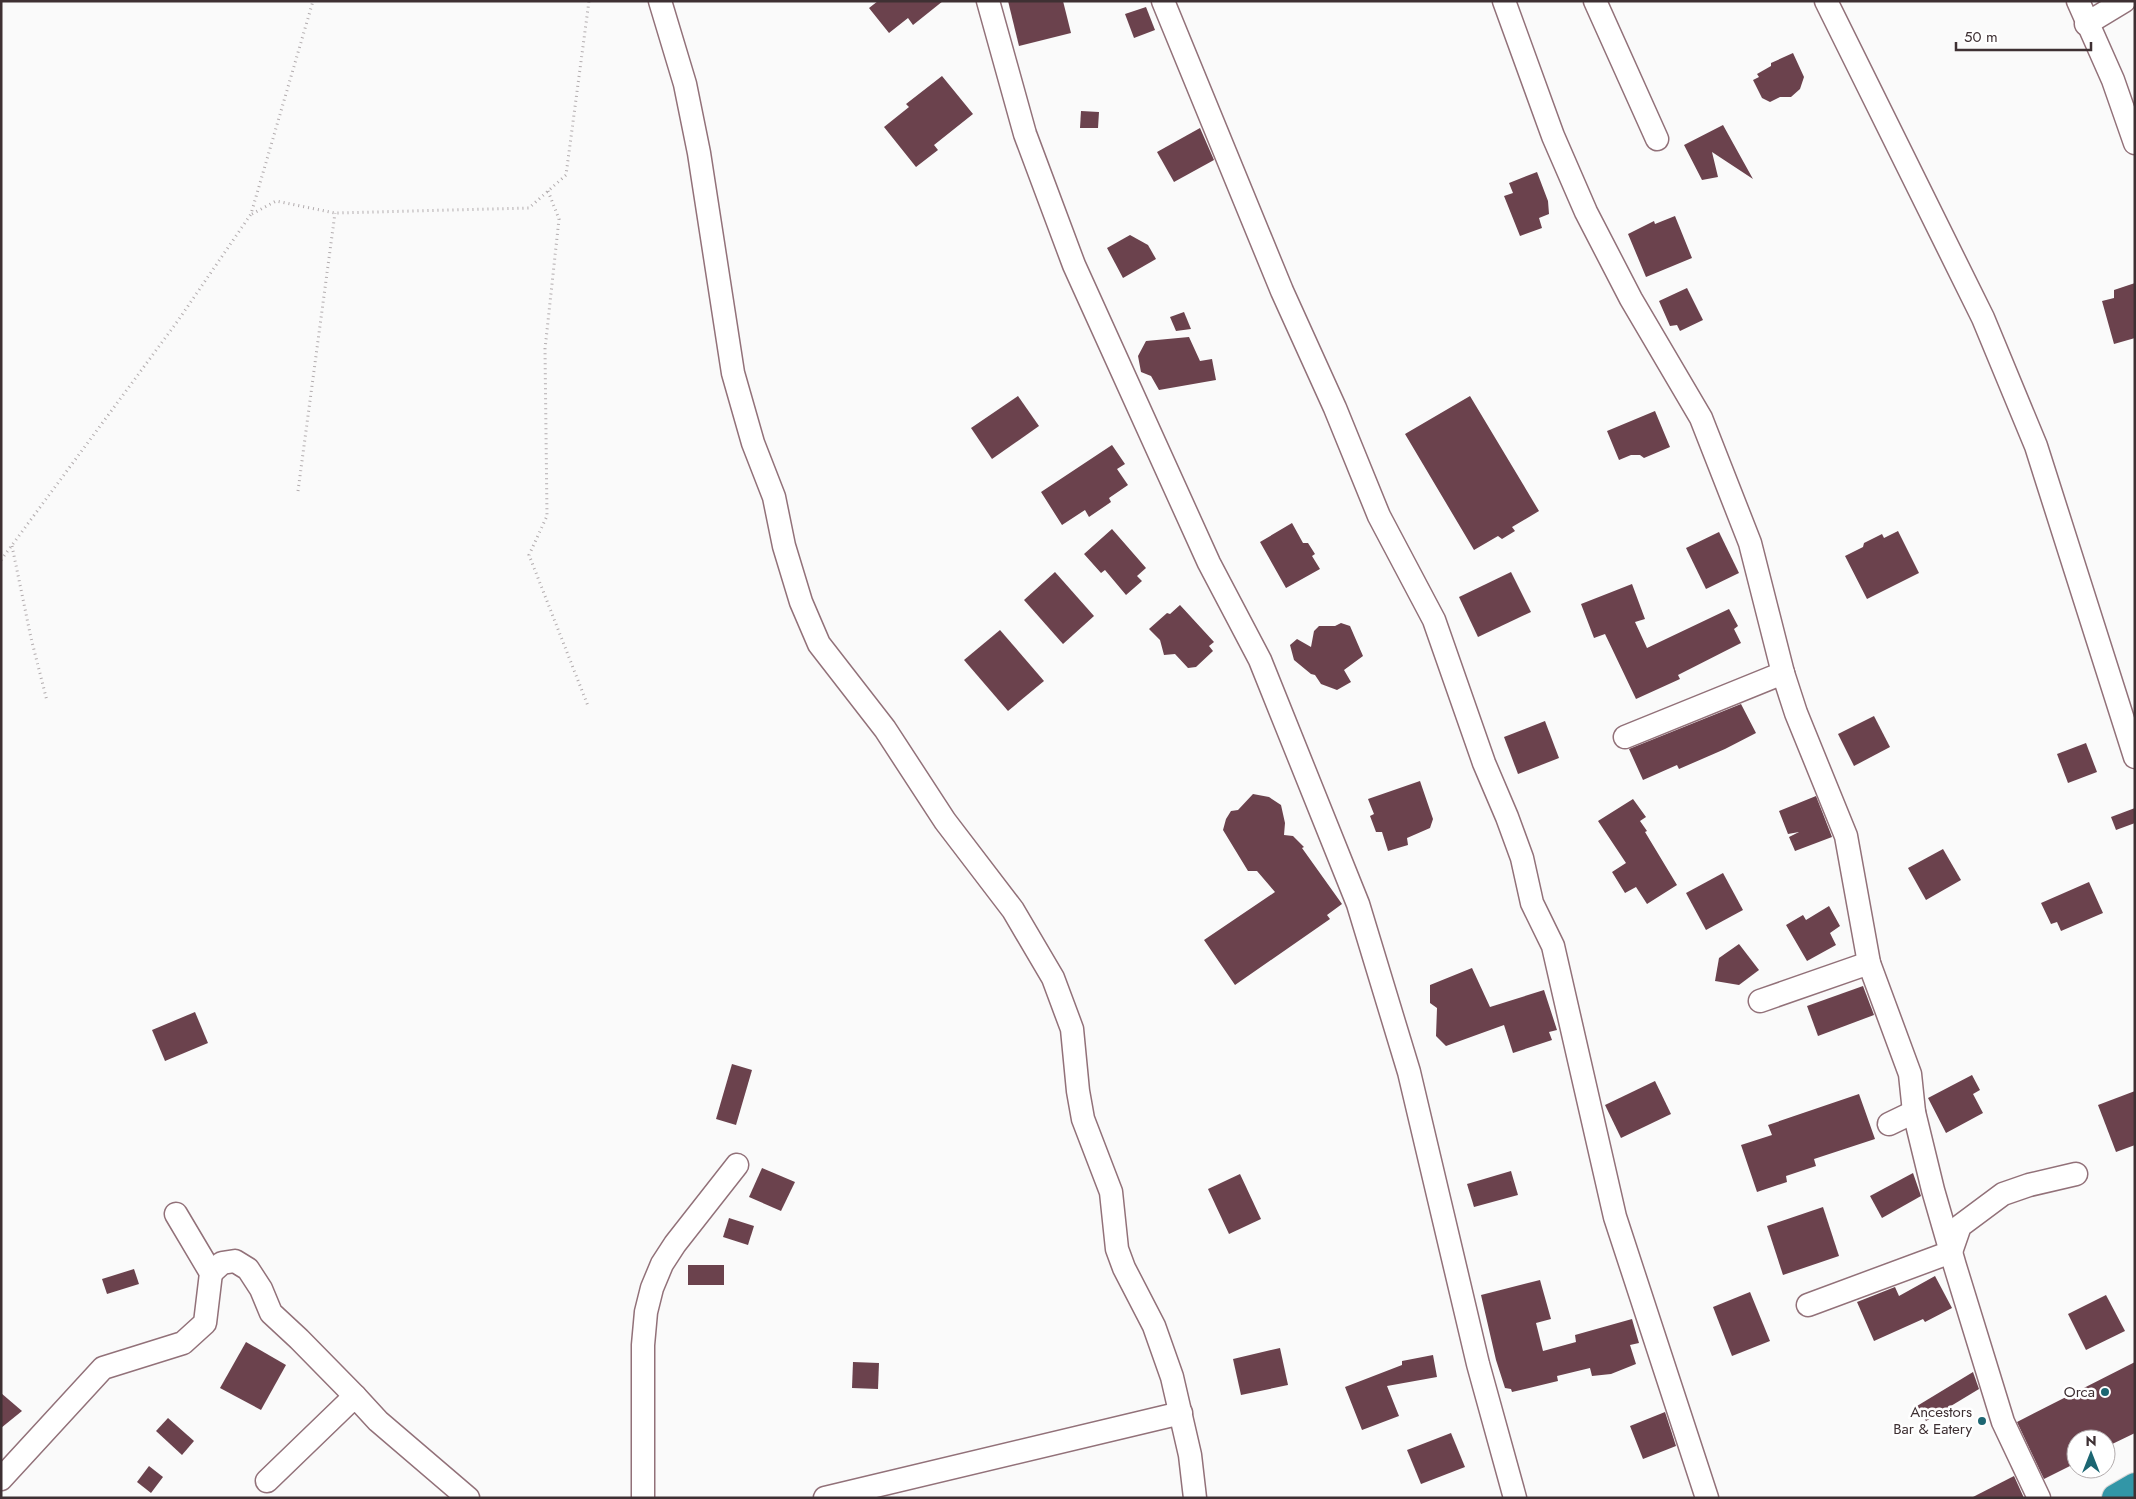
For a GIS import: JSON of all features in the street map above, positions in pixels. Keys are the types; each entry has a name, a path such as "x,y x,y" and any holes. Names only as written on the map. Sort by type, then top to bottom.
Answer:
{"highway":[{"path":"2116,1498 2135,1487"}],"street":[{"path":"660,1 685,84 699,153 733,373 753,443 774,497 784,546 801,602 819,644 885,729 945,821 1013,910 1053,978 1072,1029 1078,1091 1083,1119 1111,1192 1117,1250 1124,1268 1154,1326 1172,1377 1190,1455 1195,1498"},
{"path":"988,1 1025,134 1074,265 1209,562 1260,660 1358,904 1409,1072 1478,1364 1516,1498"},
{"path":"1163,1 1282,291 1335,408 1379,516 1434,620 1484,763 1522,858 1532,903 1553,946 1615,1217 1707,1498"},
{"path":"1504,1 1553,136 1586,212 1630,299 1701,418 1750,543 1783,673 1796,713 1846,836 1869,963 1910,1074 1914,1112 1951,1252 2003,1422 2039,1498"},
{"path":"1595,1 1657,139"},
{"path":"1826,1 1983,318 2036,446 2135,757"},
{"path":"2078,1 2086,24 2113,80 2135,143"},
{"path":"2086,24 2124,1"},
{"path":"1625,737 1783,673"},
{"path":"1760,1001 1869,963"},
{"path":"1889,1124 1914,1112"},
{"path":"644,1498 643,1345 646,1312 652,1288 662,1264 675,1244 737,1165"},
{"path":"1951,1252 1960,1226 2003,1194 2030,1185 2076,1174"},
{"path":"1,1479 103,1368 183,1343 205,1323 211,1273 176,1214"},
{"path":"1808,1305 1951,1252"},
{"path":"211,1273 222,1263 235,1261 248,1270 261,1289 271,1313 299,1339 378,1421 468,1498"},
{"path":"267,1482 355,1396"},
{"path":"825,1498 1181,1413"}],"path":[{"path":"1,560 177,322 251,214 313,1"},
{"path":"251,214 276,200 335,213 529,208 566,175 588,1"},
{"path":"548,191 559,219 545,349 547,516 529,555 588,706"},
{"path":"298,491 335,213"},
{"path":"12,545 31,638 47,702"}],"building":[{"path":"878,1 943,1 913,25 908,18 889,33 869,8"},
{"path":"1008,1 1063,1 1071,33 1019,46"},
{"path":"1146,7 1155,30 1134,38 1125,14"},
{"path":"1793,53 1804,77 1800,89 1791,97 1780,97 1770,102 1762,98 1753,80 1759,77 1757,74 1771,66 1771,63"},
{"path":"942,76 973,114 934,145 938,150 916,167 884,127 909,107 906,104"},
{"path":"1081,111 1099,112 1098,128 1080,128"},
{"path":"1723,125 1753,179 1712,152 1718,177 1702,180 1684,145"},
{"path":"1200,128 1214,160 1174,182 1157,152"},
{"path":"1537,172 1548,201 1549,214 1539,218 1542,228 1520,236 1504,196 1513,193 1509,183"},
{"path":"1675,216 1692,258 1646,277 1628,234 1654,221 1655,224"},
{"path":"1130,235 1148,245 1156,259 1123,278 1107,248"},
{"path":"2135,283 2135,338 2114,344 2102,301 2114,298 2114,290"},
{"path":"1687,288 1703,320 1680,331 1677,325 1670,326 1659,301"},
{"path":"1184,312 1191,329 1176,331 1170,317"},
{"path":"1189,337 1200,361 1212,359 1216,380 1159,390 1151,376 1141,372 1138,356 1146,341"},
{"path":"1018,396 1039,426 992,459 971,428"},
{"path":"1470,396 1539,511 1512,527 1515,531 1502,539 1498,536 1474,550 1405,434"},
{"path":"1655,411 1670,447 1644,458 1640,455 1631,455 1619,460 1607,431"},
{"path":"1112,445 1125,464 1117,469 1128,485 1109,498 1111,502 1089,517 1085,510 1062,525 1041,492"},
{"path":"1292,523 1303,543 1308,543 1315,554 1312,556 1320,569 1286,588 1260,542"},
{"path":"1112,529 1146,568 1137,576 1142,581 1126,595 1105,570 1101,573 1084,554"},
{"path":"1898,531 1919,573 1867,599 1845,556 1882,534 1884,538"},
{"path":"1719,532 1739,573 1706,589 1686,548"},
{"path":"1055,572 1094,616 1063,644 1024,600"},
{"path":"1511,572 1531,612 1478,637 1459,597"},
{"path":"1632,584 1645,619 1635,622 1647,648 1729,609 1738,626 1734,629 1741,643 1678,675 1680,679 1636,699 1605,634 1594,638 1581,604"},
{"path":"1180,605 1214,642 1209,646 1213,651 1196,667 1188,668 1175,654 1164,655 1160,640 1149,629 1167,613 1170,614"},
{"path":"1341,623 1350,626 1363,656 1344,670 1351,682 1337,690 1321,684 1315,675 1311,674 1294,660 1290,645 1297,639 1311,647 1314,631 1319,626 1335,626"},
{"path":"1000,630 1044,681 1008,711 964,660"},
{"path":"1741,704 1756,733 1679,769 1677,765 1643,780 1629,749"},
{"path":"1874,716 1890,747 1854,766 1838,734"},
{"path":"1545,721 1559,758 1518,774 1504,737"},
{"path":"2086,743 2097,772 2068,783 2057,754"},
{"path":"1420,781 1433,819 1430,828 1407,838 1408,845 1388,851 1382,832 1376,832 1370,816 1374,814 1368,799"},
{"path":"1253,794 1269,797 1281,805 1285,823 1284,835 1293,836 1304,847 1302,848 1342,904 1327,915 1330,919 1235,985 1204,940 1275,892 1257,871 1248,871 1223,830 1226,819 1231,811 1238,810"},
{"path":"1816,796 1832,837 1795,851 1789,837 1799,832 1788,834 1779,811"},
{"path":"1633,799 1646,817 1640,821 1647,831 1645,832 1677,885 1647,904 1636,887 1625,893 1612,872 1626,863 1598,821"},
{"path":"2135,808 2135,823 2116,830 2111,817"},
{"path":"1943,849 1961,880 1926,900 1908,868"},
{"path":"1723,873 1743,910 1706,930 1686,893"},
{"path":"2089,882 2103,913 2061,931 2057,922 2051,924 2041,903"},
{"path":"1829,906 1840,926 1830,933 1836,945 1807,961 1786,925 1803,915 1806,920"},
{"path":"1739,944 1759,970 1739,985 1715,981 1719,958"},
{"path":"1472,968 1490,1007 1544,990 1557,1030 1549,1032 1552,1040 1513,1053 1504,1025 1446,1046 1436,1036 1437,1008 1430,1003 1430,985"},
{"path":"1863,986 1874,1015 1818,1036 1807,1006"},
{"path":"195,1012 208,1043 165,1061 152,1030"},
{"path":"732,1064 752,1070 736,1125 716,1119"},
{"path":"1972,1075 1980,1090 1973,1094 1983,1113 1946,1133 1928,1098"},
{"path":"1655,1081 1671,1114 1621,1138 1605,1105"},
{"path":"2135,1091 2135,1145 2116,1152 2098,1105"},
{"path":"1859,1094 1875,1139 1814,1159 1816,1166 1786,1176 1787,1182 1757,1192 1741,1145 1772,1135 1768,1125"},
{"path":"762,1168 795,1182 781,1211 749,1197"},
{"path":"1511,1171 1518,1195 1474,1207 1467,1184"},
{"path":"1913,1173 1921,1196 1882,1218 1870,1196"},
{"path":"1240,1174 1261,1219 1229,1234 1208,1189"},
{"path":"1823,1207 1839,1256 1783,1275 1767,1226"},
{"path":"729,1218 754,1226 748,1245 723,1237"},
{"path":"688,1265 724,1265 724,1285 688,1285"},
{"path":"134,1269 139,1284 107,1294 102,1279"},
{"path":"1935,1276 1952,1308 1925,1322 1923,1319 1874,1341 1857,1302 1895,1287 1899,1296"},
{"path":"1540,1280 1551,1319 1536,1323 1543,1351 1576,1342 1575,1335 1632,1319 1639,1343 1630,1345 1636,1364 1611,1374 1592,1376 1590,1368 1557,1376 1558,1381 1512,1392 1511,1389 1505,1388 1496,1360 1481,1295"},
{"path":"1750,1292 1770,1341 1732,1356 1713,1307"},
{"path":"2106,1295 2125,1331 2086,1350 2068,1314"},
{"path":"246,1342 286,1365 261,1410 220,1388"},
{"path":"1280,1348 1288,1385 1241,1395 1233,1359"},
{"path":"1433,1355 1437,1377 1387,1386 1399,1416 1362,1430 1345,1387 1402,1365 1402,1361"},
{"path":"853,1362 879,1363 878,1389 852,1388"},
{"name":"Orca","path":"2135,1362 2135,1433 2116,1442 2116,1429 2066,1429 2066,1468 2044,1479 2017,1422"},
{"path":"1973,1372 1979,1389 1926,1421 1917,1406"},
{"path":"1,1393 22,1411 1,1428"},
{"path":"1665,1412 1676,1446 1643,1459 1630,1426"},
{"path":"168,1418 194,1441 182,1455 156,1431"},
{"path":"1451,1433 1465,1467 1421,1484 1407,1450"},
{"path":"149,1466 163,1477 151,1493 137,1482"},
{"path":"2014,1476 2024,1498 1971,1498"}],"place":[{"name":"Orca","path":"2105,1392"},
{"name":"Ancestors Bar & Eatery","path":"1982,1421"}]}
